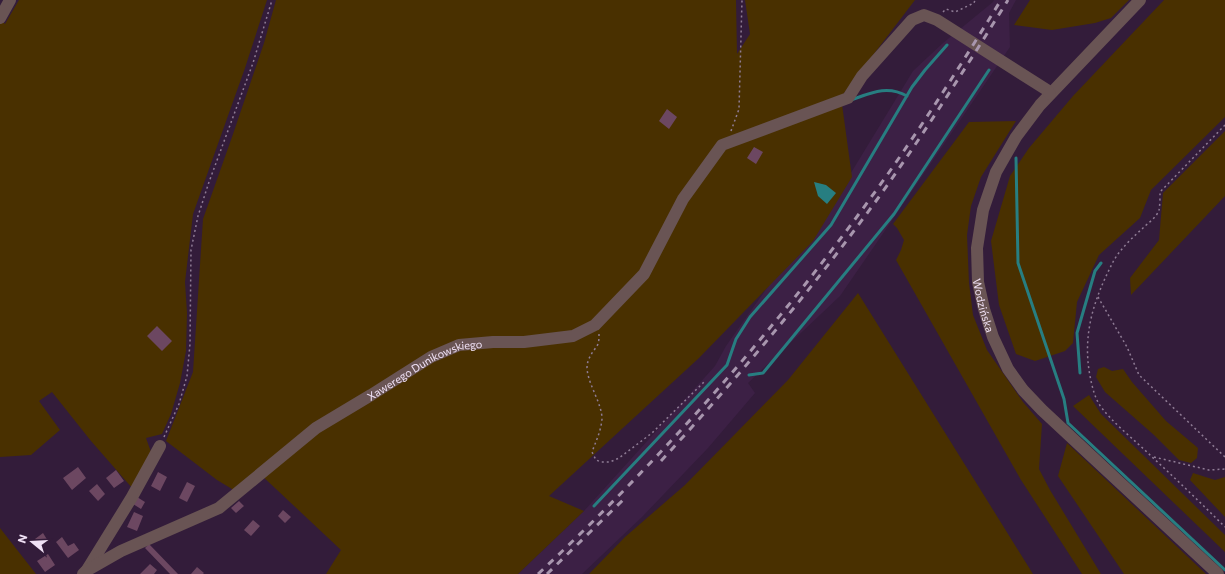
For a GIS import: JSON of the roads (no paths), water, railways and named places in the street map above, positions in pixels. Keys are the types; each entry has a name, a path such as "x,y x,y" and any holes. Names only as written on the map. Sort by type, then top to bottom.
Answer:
{"street":[{"path":"0,18 10,0"},
{"name":"Wodzińska","path":"1140,0 1040,105 1016,137 996,172 983,210 977,248 978,282 984,309 993,337 1008,369 1023,390 1037,405 1218,574"},
{"name":"Xawerego Dunikowskiego","path":"85,572 127,548 219,508 316,428 431,357 460,345 493,342 524,342 573,336 594,325 644,274 683,199 722,145 848,98 862,76 912,20 924,15 938,20 1047,90 1050,94"},
{"path":"85,572 132,497 160,446"}],"waterway":[{"path":"594,506 727,365 736,339 750,317 831,225 912,87 947,45"},
{"path":"749,375 763,373 894,214 989,70"},
{"path":"851,100 879,91 893,91 907,96"},
{"path":"1016,158 1018,263 1064,399 1068,423 1225,570"},
{"path":"1080,373 1077,333 1095,271 1101,263"}],"railway":[{"path":"538,574 586,528 678,434 722,385 806,283 885,178 944,90 1001,0"},
{"path":"661,461 751,359 837,253 906,158 951,91 1008,0"},
{"path":"547,574 623,500"}]}
